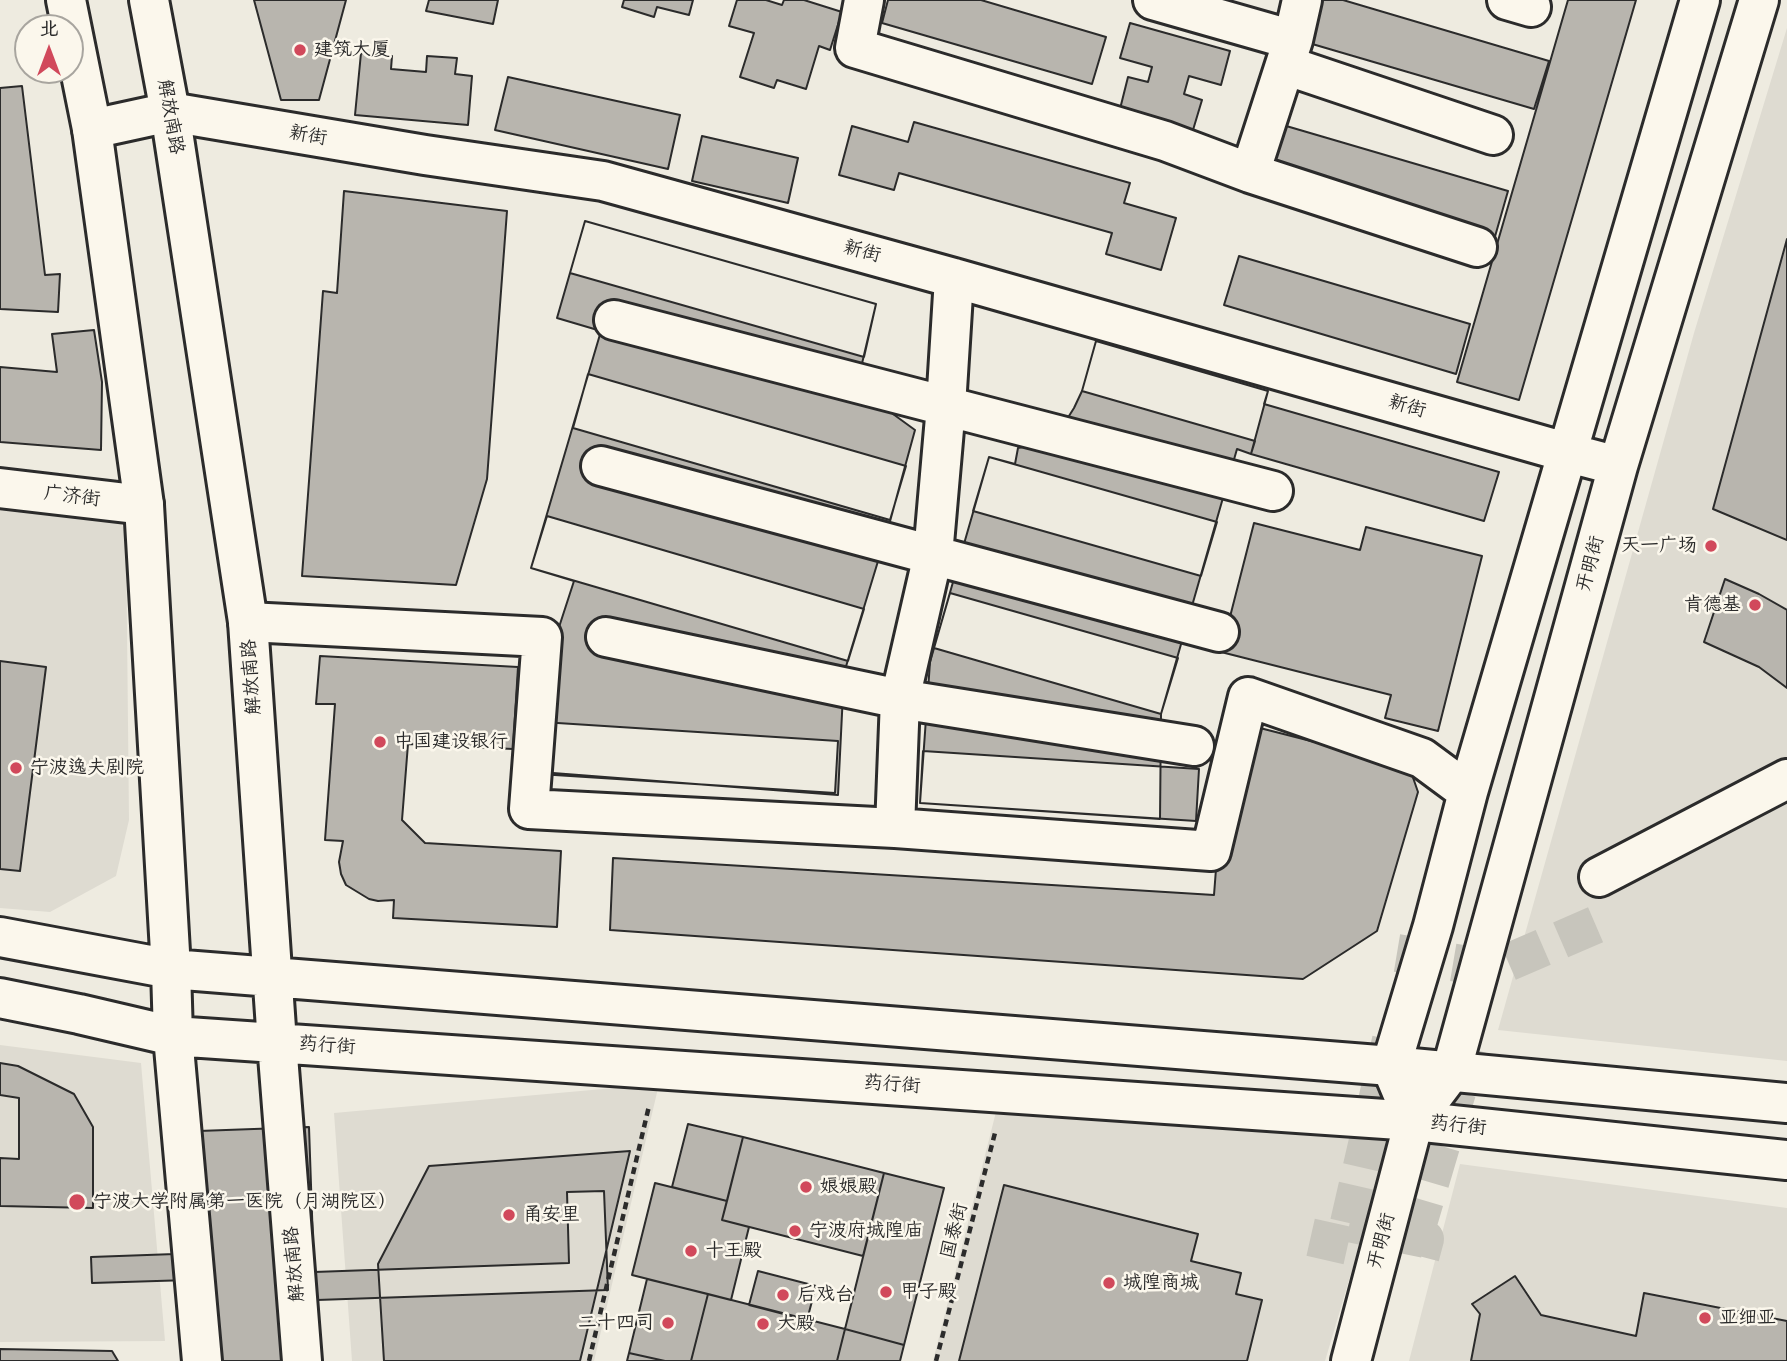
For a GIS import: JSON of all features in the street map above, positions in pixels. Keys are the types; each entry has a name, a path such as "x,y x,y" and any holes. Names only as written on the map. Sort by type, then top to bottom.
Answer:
{"main road":[{"path":"66,0 92,129 144,505 173,1036 202,1361"},
{"name":"解放南路","path":"149,0 170,112 248,622 302,1361"},
{"path":"864,0 855,48 1165,141 1250,173 1477,247"},
{"path":"1153,0 1493,135"},
{"path":"1250,173 1289,52 1302,0"},
{"path":"1413,1121 1391,1066 1433,926 1468,792 1700,0"},
{"name":"开明街","path":"1351,1361 1413,1121 1451,1072 1618,466 1759,0"},
{"name":"新街","path":"92,129 170,112 425,155 603,181 1618,466"},
{"path":"895,828 900,699 933,555 954,278"},
{"path":"614,320 1273,491"},
{"path":"601,466 1219,632"},
{"name":"广济街","path":"0,488 144,505"},
{"path":"248,622 542,637 529,809 895,828 1211,851 1248,697 1422,758 1468,792"},
{"path":"606,637 900,699 1194,746"},
{"path":"1599,877 1787,779"},
{"path":"0,937 171,970 1391,1066 1787,1103"},
{"name":"药行街","path":"0,998 173,1036 1413,1121 1787,1160"}],"path":[{"path":"589,1361 650,1100"},
{"name":"国泰街","path":"936,1361 998,1121"}],"shaded area":[{"name":"天一广场","path":"1787,28 1787,1061 1498,1030 1694,333"},
{"path":"0,500 112,509 126,532 129,820 116,876 50,912 0,908"},
{"name":"宁波大学附属第一医院（月湖院区）","path":"0,1045 141,1063 165,1341 0,1342"},
{"path":"659,1084 594,1361 352,1361 334,1113"},
{"path":"999,1100 1393,1132 1325,1361 933,1361"},
{"path":"1460,1164 1787,1208 1787,1361 1409,1361"}],"building":[{"name":"建筑大厦","path":"254,0 346,0 319,100 281,100"},
{"path":"429,0 498,0 493,24 426,11"},
{"path":"624,0 693,0 689,15 657,7 654,17 622,7"},
{"path":"737,0 766,0 782,5 784,0 804,0 842,12 830,50 819,46 806,89 777,80 774,88 740,77 754,33 729,26"},
{"path":"888,0 981,0 1106,37 1092,84 882,23"},
{"path":"1315,0 1343,0 1549,61 1534,109 1302,41"},
{"path":"1568,0 1636,0 1519,400 1457,382"},
{"path":"1130,23 1230,51 1221,85 1189,76 1184,94 1202,100 1193,130 1120,109 1128,77 1148,82 1152,67 1120,58"},
{"path":"361,53 392,56 391,69 426,72 427,56 457,58 455,74 472,76 468,125 355,115"},
{"path":"508,77 680,115 668,169 495,130"},
{"path":"22,86 45,275 60,274 58,312 0,309 0,88"},
{"path":"914,122 1130,183 1124,203 1176,218 1161,270 1106,254 1112,233 899,173 894,190 839,175 852,126 908,142"},
{"path":"1276,123 1508,191 1494,240 1262,172"},
{"path":"702,136 798,158 788,203 692,181"},
{"path":"344,191 507,211 487,479 456,585 302,576 323,291 337,293"},
{"path":"585,221 876,304 864,357 570,273"},
{"path":"585,221 876,304 860,372 893,414 915,430 844,673 838,795 540,772 548,661 574,581 531,568 601,331 557,318"},
{"path":"1787,239 1787,540 1713,509"},
{"path":"1239,256 1470,324 1456,374 1224,305"},
{"path":"94,330 102,382 101,450 0,442 0,367 57,372 52,334"},
{"path":"1096,341 1268,391 1264,404 1499,472 1484,521 1251,454 1255,441 1082,391"},
{"path":"1096,341 1268,391 1251,454 1237,449 1161,714 1160,819 920,803 930,662 989,457 1015,464 1018,448 1038,444 1062,427 1082,391"},
{"path":"588,374 906,466 890,520 573,428"},
{"path":"989,457 1217,522 1201,576 973,511"},
{"path":"547,516 864,609 848,661 531,568"},
{"path":"1254,523 1360,550 1366,527 1482,556 1438,731 1385,718 1391,695 1221,652"},
{"path":"1725,579 1787,610 1787,688 1759,667 1704,642"},
{"path":"950,593 1178,658 1161,714 934,648"},
{"path":"320,656 518,667 513,749 408,744 402,820 425,843 561,851 557,927 393,918 394,900 369,899 346,885 339,862 343,841 325,840 335,704 316,704"},
{"name":"宁波逸夫剧院","path":"0,661 46,667 20,871 0,869"},
{"path":"542,722 838,741 835,793 539,774"},
{"path":"1256,727 1409,766 1418,792 1377,931 1303,979 610,930 613,858 1214,895 1216,869"},
{"path":"923,751 1199,769 1196,821 920,803"},
{"path":"0,1063 18,1066 74,1094 93,1127 93,1208 0,1206 0,1158 19,1159 19,1098 0,1095"},
{"path":"688,1124 743,1137 727,1201 672,1187"},
{"path":"309,1127 314,1272 569,1263 567,1192 604,1191 608,1290 317,1300 319,1361 192,1361 189,1280 92,1283 91,1257 175,1254 171,1132"},
{"name":"娘娘殿","path":"743,1137 884,1173 863,1256 722,1220"},
{"name":"甬安里","path":"630,1151 580,1361 384,1361 378,1264 429,1166"},
{"name":"甲子殿","path":"884,1173 944,1188 904,1345 845,1329"},
{"name":"十王殿","path":"655,1183 727,1201 722,1220 749,1227 731,1300 632,1275"},
{"name":"城隍商城","path":"1004,1185 1198,1234 1191,1261 1241,1273 1236,1294 1262,1300 1247,1361 959,1361"},
{"name":"后戏台","path":"758,1271 816,1286 807,1320 749,1305"},
{"name":"亚细亚","path":"1515,1276 1541,1315 1636,1336 1644,1293 1787,1321 1787,1361 1471,1361 1480,1314 1472,1304"},
{"name":"二十四司","path":"647,1279 708,1294 691,1361 665,1361 629,1353"},
{"name":"大殿","path":"708,1294 845,1329 837,1361 691,1361"},
{"path":"845,1329 904,1345 900,1361 837,1361"},
{"path":"0,1349 112,1351 118,1361 0,1361"},
{"path":"629,1353 665,1361 627,1361"}],"tunnel":[{"path":"1397,953 1493,969 1602,922"},
{"path":"1349,1223 1391,1040"},
{"path":"1414,1237 1470,1048"},
{"path":"1325,1260 1334,1220 1425,1239 1416,1273"}],"place":[{"name":"建筑大厦","path":"300,50"},
{"name":"天一广场","path":"1711,546"},
{"name":"肯德基","path":"1755,605"},
{"name":"中国建设银行","path":"380,742"},
{"name":"宁波逸夫剧院","path":"16,768"},
{"name":"娘娘殿","path":"806,1187"},
{"name":"宁波大学附属第一医院（月湖院区）","path":"77,1202"},
{"name":"甬安里","path":"509,1215"},
{"name":"宁波府城隍庙","path":"795,1231"},
{"name":"十王殿","path":"691,1251"},
{"name":"城隍商城","path":"1109,1283"},
{"name":"甲子殿","path":"886,1292"},
{"name":"后戏台","path":"783,1295"},
{"name":"亚细亚","path":"1705,1318"},
{"name":"二十四司","path":"668,1323"},
{"name":"大殿","path":"763,1324"}]}
